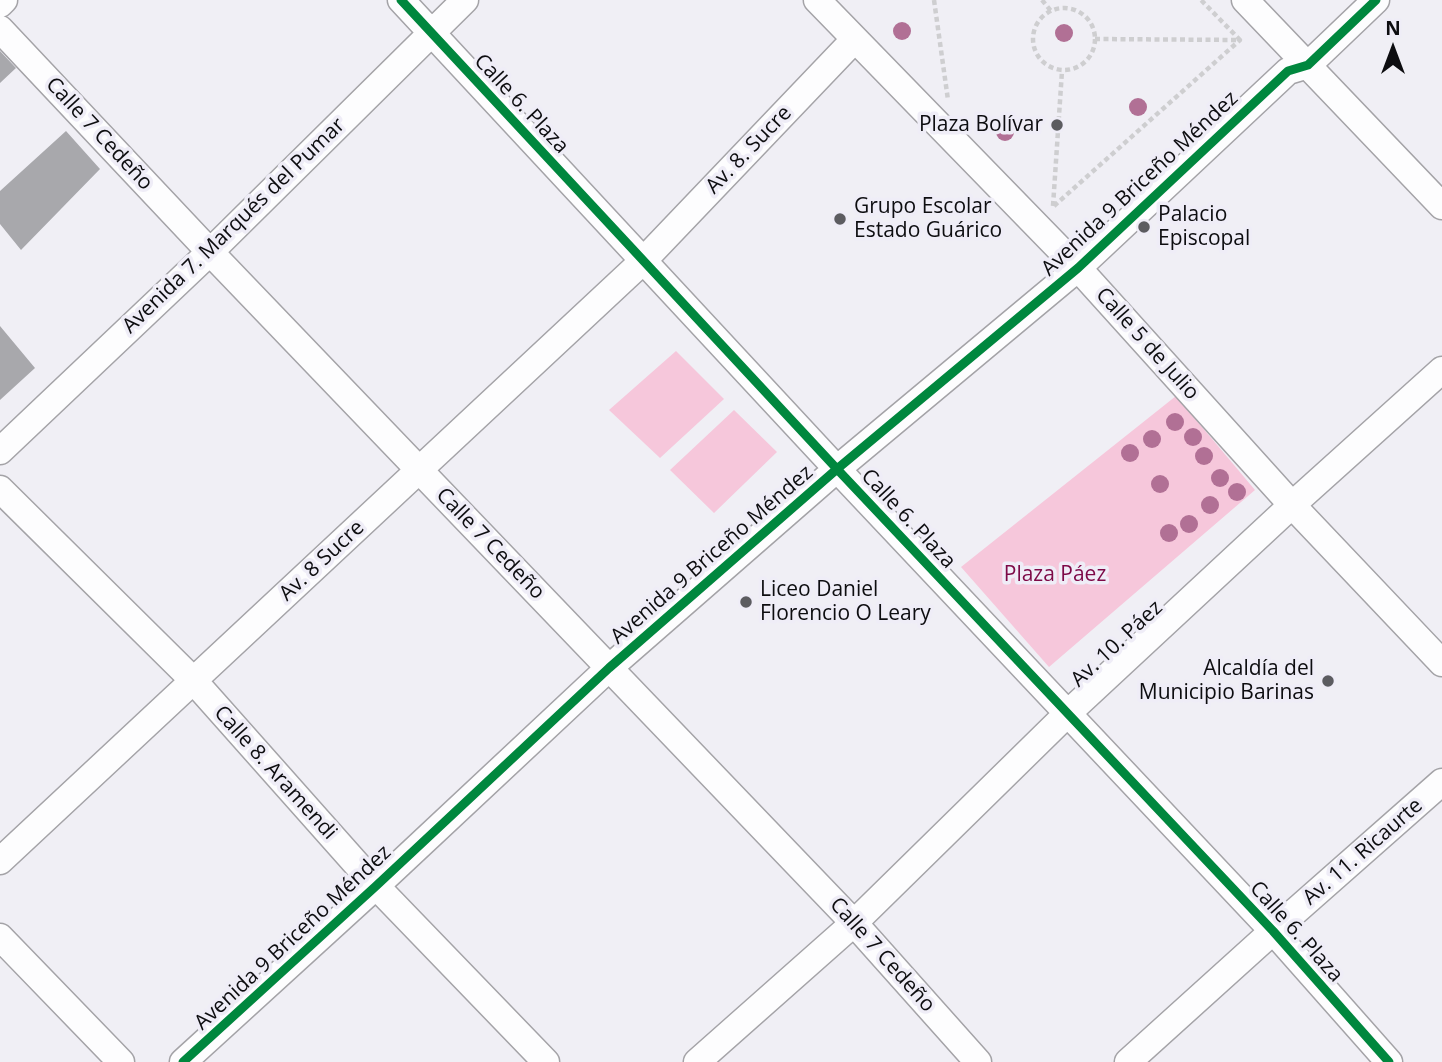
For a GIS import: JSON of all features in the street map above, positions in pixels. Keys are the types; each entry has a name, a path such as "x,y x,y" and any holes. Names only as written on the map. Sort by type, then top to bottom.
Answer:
{"street":[{"path":"0,4 4,0"},
{"name":"Calle 6. Plaza","path":"401,0 837,469 1273,931 1389,1062"},
{"name":"Avenida 7. Marqués del Pumar","path":"0,451 210,252 465,0"},
{"name":"Calle 5 de Julio","path":"817,0 1078,268 1292,505 1442,663"},
{"path":"1245,0 1442,206"},
{"name":"Avenida 9 Briceño Méndez","path":"183,1062 609,668 837,469 1078,268 1288,71 1308,65 1376,0"},
{"name":"Calle 7 Cedeño","path":"0,29 210,252 854,923 978,1062"},
{"name":"Av. 8. Sucre","path":"643,261 854,40"},
{"name":"Av. 8 Sucre","path":"0,861 643,261"},
{"name":"Av. 10. Páez","path":"697,1062 854,923 1067,713 1442,370"},
{"name":"Calle 8. Aramendi","path":"0,489 193,680 376,886 546,1062"},
{"name":"Av. 11. Ricaurte","path":"1128,1062 1442,782"},
{"path":"0,937 121,1062"}],"path":[{"path":"934,0 948,102 939,92"},
{"path":"1042,0 1051,11"},
{"path":"1201,0 1240,40"},
{"path":"1070,9 1079,12 1088,20 1093,27 1095,39 1094,48 1086,62 1076,68 1062,71 1050,68 1040,60 1032,43 1036,24 1042,17 1051,11 1070,9"},
{"path":"1095,39 1240,40"},
{"path":"1054,207 1240,40"},
{"path":"1054,207 1062,71"},
{"path":"1044,197 1054,207"}],"green space":[{"path":"676,351 724,399 660,458 609,410"},
{"name":"Plaza Páez","path":"1176,396 1255,490 1049,667 961,567"},
{"path":"734,410 777,452 714,513 670,470"}],"building":[{"path":"0,51 16,68 0,83"},
{"path":"66,131 100,169 21,250 0,224 0,191"},
{"path":"0,326 35,368 0,400"}],"cycle path":[{"path":"401,0 837,469 1273,931 1389,1062"},
{"path":"183,1062 609,668 837,469 1078,268 1288,71 1308,65 1376,0"}],"place":[{"name":"Plaza Bolívar","path":"1057,125"},
{"name":"Grupo Escolar Estado Guárico","path":"840,219"},
{"name":"Palacio Episcopal","path":"1144,227"},
{"name":"Liceo Daniel Florencio O Leary","path":"746,602"},
{"name":"Alcaldía del Municipio Barinas","path":"1328,681"}]}
